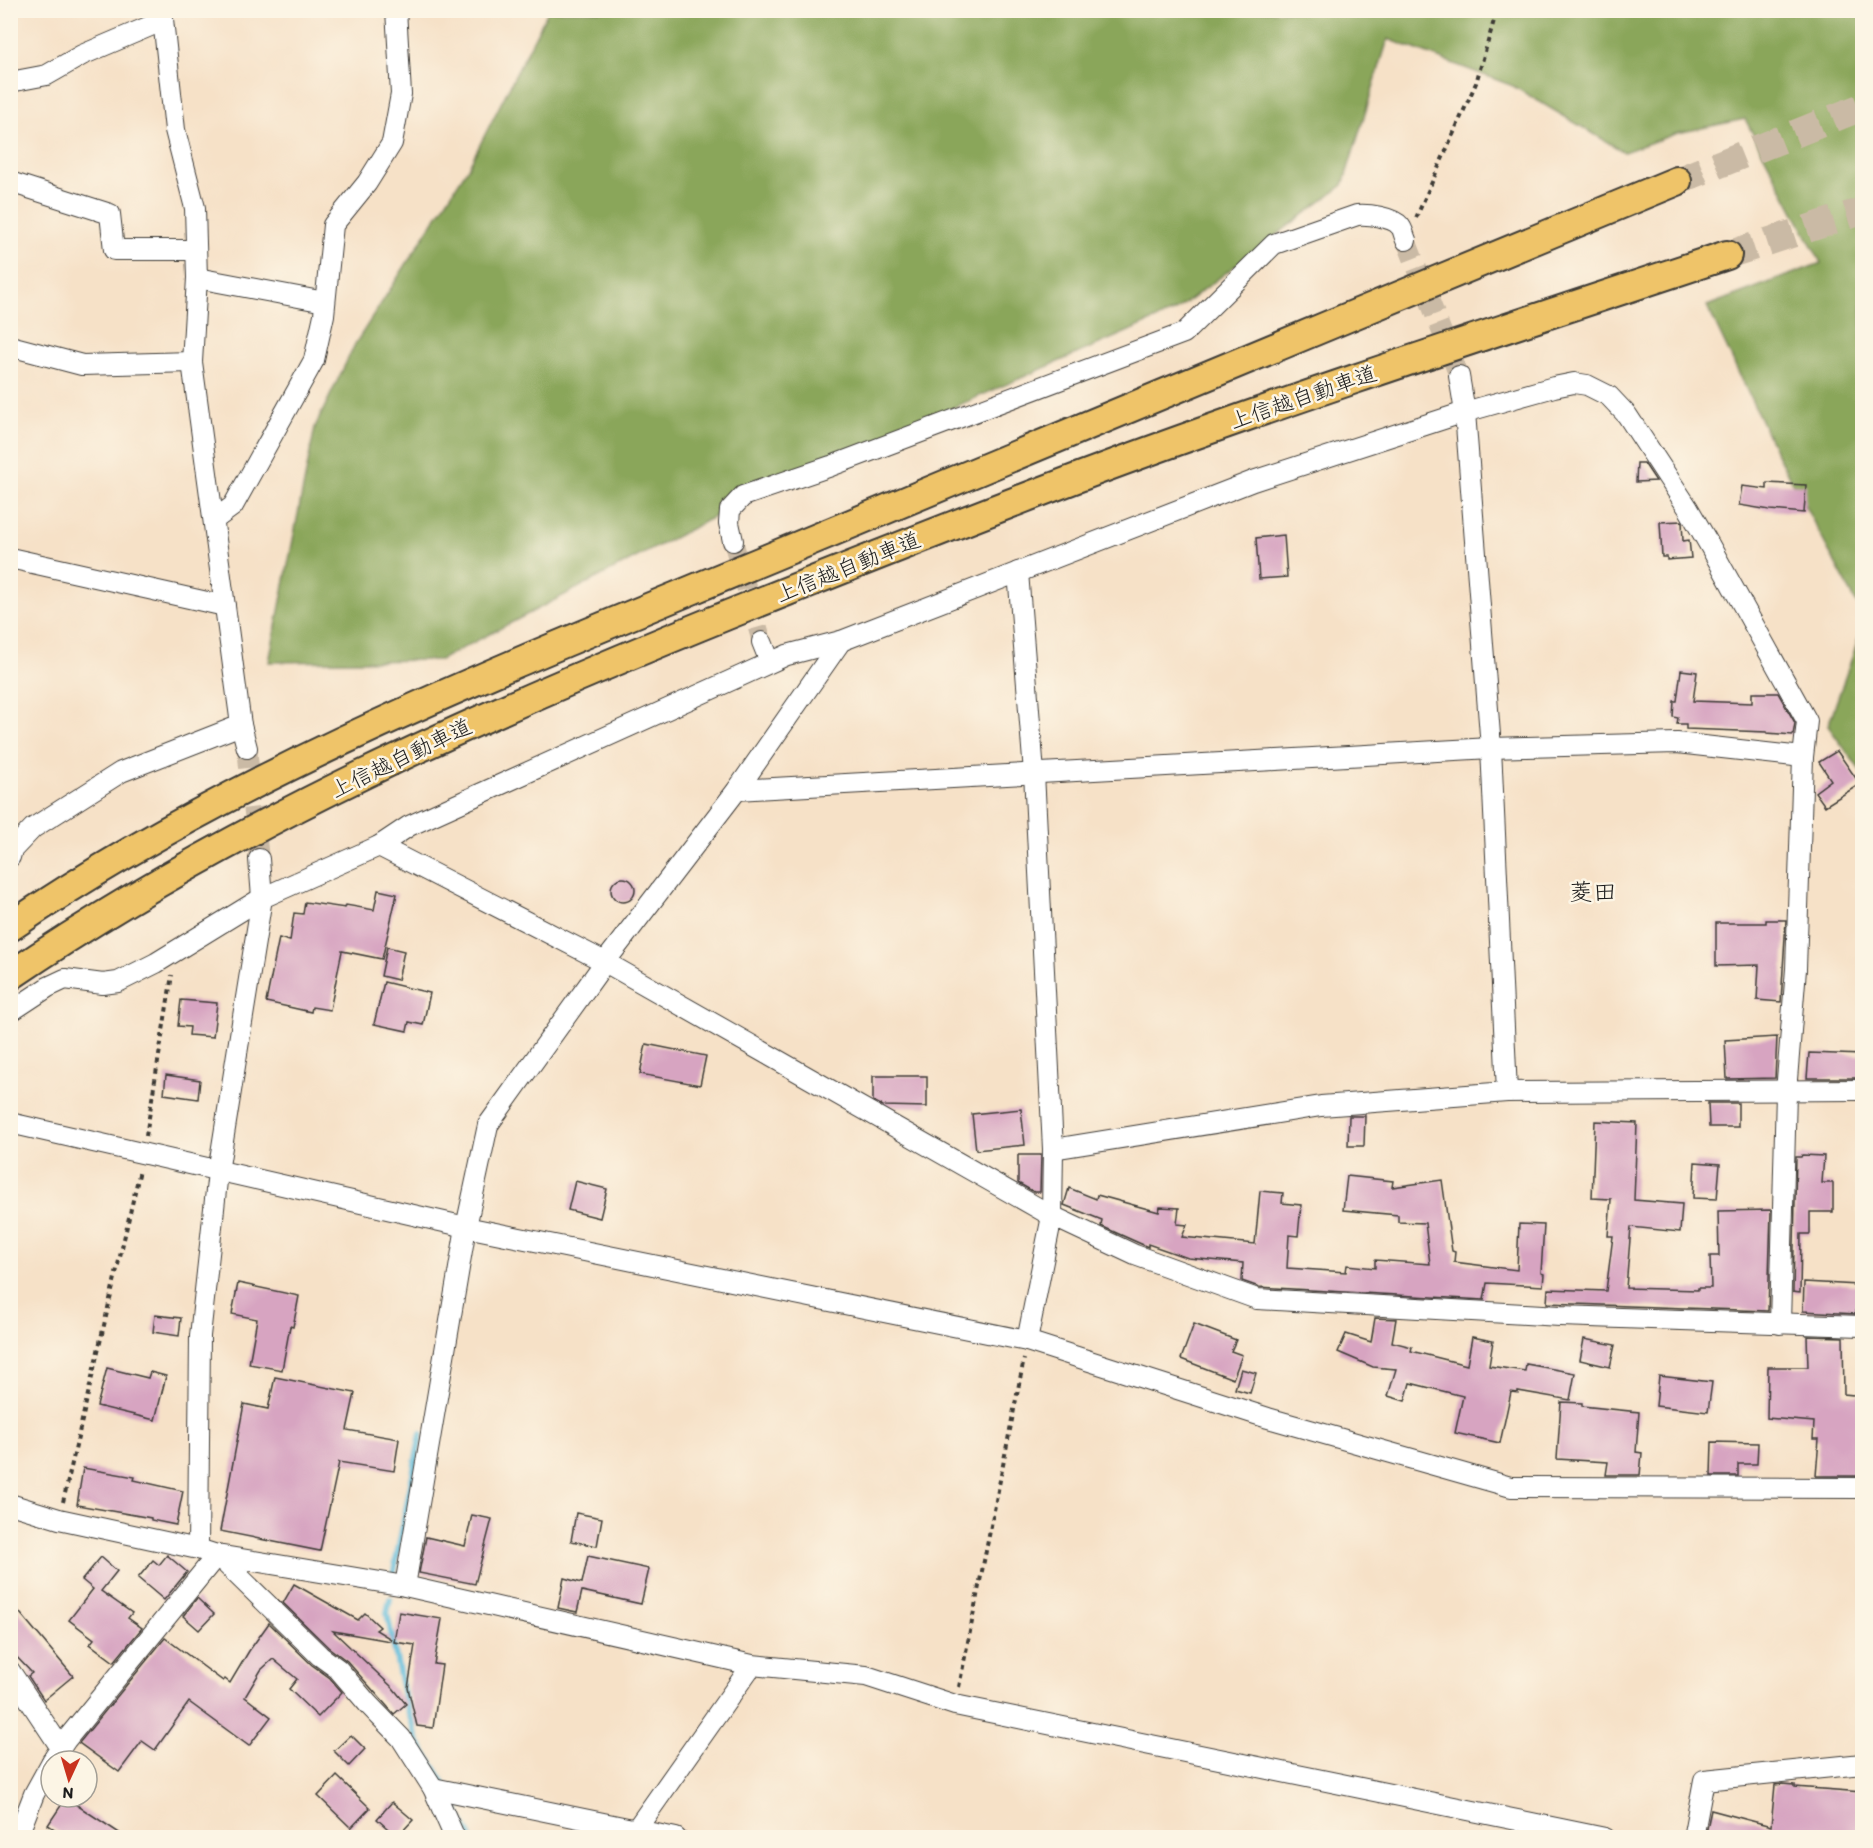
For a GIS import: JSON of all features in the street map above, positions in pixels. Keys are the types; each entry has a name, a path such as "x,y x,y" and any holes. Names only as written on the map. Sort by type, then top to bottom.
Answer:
{"highway":[{"name":"上信越自動車道","path":"10,927 124,856 222,801 334,746 476,681 1677,181"},
{"name":"上信越自動車道","path":"10,976 146,890 343,784 490,715 664,641 859,562 1118,463 1362,376 1727,255"}],"street":[{"path":"214,520 233,506 315,360 325,302 333,225 367,183 392,143 401,94 396,10"},
{"path":"10,82 47,75 162,16 175,130 195,208 197,278 192,362 241,724 247,748"},
{"path":"10,182 110,214 114,250 195,249"},
{"path":"733,541 729,523 730,510 743,496 831,466 1184,333 1274,244 1357,215 1370,214 1393,221 1400,226 1406,240"},
{"path":"197,278 325,302"},
{"path":"10,346 82,365 192,362"},
{"path":"1459,376 1465,412 1491,748 1507,1092"},
{"path":"10,1012 48,987 65,979 103,984 118,982 262,898 379,846 409,826 770,662 841,641 1253,481 1465,412 1566,384 1587,385 1609,396 1627,414 1688,508 1807,721 1803,757 1796,969 1786,1092 1780,1324"},
{"path":"10,558 225,606"},
{"path":"1018,572 1034,773 1053,1149 1052,1216 1027,1341"},
{"path":"405,1586 466,1227 489,1125 604,962 737,790 841,641"},
{"path":"762,642 770,662"},
{"path":"10,857 12,850 33,828 121,772 241,724"},
{"path":"737,790 1491,748 1677,743 1803,757"},
{"path":"379,846 604,962 1052,1216 1135,1256 1257,1299 1560,1316 1863,1326"},
{"path":"198,1549 200,1336 218,1172 262,898 259,859"},
{"path":"1053,1149 1321,1106 1507,1092 1863,1090"},
{"path":"10,1123 466,1227 1027,1341 1268,1418 1511,1487 1863,1488"},
{"path":"10,1504 59,1520 217,1555 405,1586 752,1665 866,1676 955,1705 1605,1838"},
{"path":"61,1749 217,1555"},
{"path":"217,1555 320,1656 338,1669 401,1738 433,1788 455,1838"},
{"path":"633,1834 752,1665"},
{"path":"10,1671 51,1749"},
{"path":"1693,1838 1704,1780 1863,1764"},
{"path":"16,1833 39,1785"},
{"path":"433,1788 633,1834 676,1838"}],"path":[{"path":"1406,240 1476,83 1497,10"},
{"path":"59,1520 143,1154 176,950"},
{"path":"955,1705 1027,1341"}],"green space":[{"path":"548,11 1862,11 1862,613 1776,452 1707,306 1821,263 1745,119 1678,133 1624,152 1513,86 1388,39 1343,185 1175,311 771,487 440,660 269,662 315,427 355,344 468,168"},
{"path":"1862,629 1862,773 1828,726"}],"building":[{"path":"1637,463 1644,463 1656,481 1636,482"},
{"path":"1767,483 1806,485 1804,513 1739,505 1742,486 1767,489"},
{"path":"1682,521 1683,541 1689,540 1691,558 1667,560 1667,557 1662,557 1660,522"},
{"path":"1284,535 1287,577 1259,579 1256,538"},
{"path":"1681,670 1697,672 1693,701 1752,703 1752,693 1778,693 1795,723 1793,735 1686,729 1686,724 1677,724 1678,718 1673,717 1674,701 1677,701"},
{"path":"1837,751 1860,784 1825,806 1815,792 1831,780 1819,762"},
{"path":"618,878 628,878 635,885 635,895 628,902 618,902 611,895 611,885"},
{"path":"378,890 397,894 382,959 342,951 330,1010 312,1007 311,1012 266,1002 279,938 290,941 294,913 303,914 305,902 374,910"},
{"path":"1766,920 1786,920 1781,1002 1757,1000 1759,965 1716,966 1716,923 1766,923"},
{"path":"387,947 404,951 398,980 381,976"},
{"path":"384,982 430,993 423,1025 409,1022 407,1031 374,1024"},
{"path":"181,1000 217,1003 213,1037 189,1035 190,1027 178,1026"},
{"path":"1777,1037 1775,1078 1727,1079 1725,1040"},
{"path":"646,1044 706,1056 700,1085 640,1074"},
{"path":"1809,1053 1863,1055 1862,1078 1807,1078"},
{"path":"166,1075 200,1080 198,1099 164,1094"},
{"path":"873,1076 927,1076 927,1107 883,1106 873,1101"},
{"path":"1708,1103 1738,1103 1738,1127 1709,1127"},
{"path":"1021,1109 1025,1145 976,1150 972,1114"},
{"path":"1349,1116 1365,1116 1364,1146 1348,1146"},
{"path":"1595,1121 1637,1123 1634,1200 1682,1204 1680,1232 1631,1227 1626,1288 1698,1290 1698,1288 1711,1288 1710,1256 1719,1256 1718,1211 1771,1210 1768,1311 1547,1303 1548,1289 1606,1291 1613,1236 1608,1236 1611,1199 1592,1198"},
{"path":"1018,1155 1041,1155 1040,1192 1034,1192 1018,1183"},
{"path":"1824,1156 1822,1183 1833,1183 1833,1212 1810,1212 1810,1234 1801,1234 1800,1293 1793,1292 1796,1157"},
{"path":"1695,1162 1720,1164 1717,1199 1693,1198"},
{"path":"1347,1176 1393,1181 1392,1187 1442,1180 1452,1251 1455,1252 1454,1262 1517,1270 1519,1224 1544,1225 1541,1273 1544,1274 1543,1286 1487,1283 1484,1300 1259,1287 1242,1281 1243,1263 1188,1258 1148,1244 1148,1247 1101,1226 1102,1220 1064,1205 1069,1188 1096,1199 1097,1195 1159,1212 1160,1207 1179,1208 1177,1224 1187,1225 1182,1237 1255,1244 1260,1191 1283,1193 1282,1203 1301,1205 1298,1236 1289,1235 1287,1268 1346,1272 1347,1265 1375,1268 1375,1260 1430,1264 1425,1223 1398,1222 1398,1215 1343,1210"},
{"path":"575,1181 607,1189 600,1218 568,1210"},
{"path":"1804,1282 1858,1285 1856,1314 1803,1311"},
{"path":"238,1283 299,1296 293,1327 290,1326 282,1370 249,1364 257,1319 232,1314"},
{"path":"155,1315 181,1318 179,1336 153,1332"},
{"path":"1375,1318 1396,1319 1392,1342 1412,1347 1411,1351 1467,1365 1472,1337 1493,1341 1489,1366 1525,1371 1526,1364 1575,1373 1570,1400 1518,1391 1518,1393 1511,1392 1500,1443 1455,1433 1463,1396 1410,1383 1405,1401 1388,1396 1396,1369 1373,1367 1338,1352 1346,1334 1371,1342"},
{"path":"1194,1324 1236,1340 1231,1351 1242,1355 1233,1379 1181,1359"},
{"path":"1807,1336 1843,1337 1844,1394 1863,1396 1863,1476 1816,1476 1819,1439 1813,1439 1814,1422 1767,1418 1768,1367 1808,1367"},
{"path":"1584,1339 1615,1345 1610,1367 1580,1360"},
{"path":"107,1368 148,1378 150,1372 166,1376 155,1420 97,1406"},
{"path":"1241,1369 1256,1373 1250,1393 1235,1389"},
{"path":"1659,1376 1712,1382 1708,1412 1656,1406"},
{"path":"275,1377 355,1393 347,1430 399,1439 394,1471 339,1462 320,1551 220,1531 244,1404 268,1409"},
{"path":"1561,1402 1639,1412 1636,1452 1642,1453 1640,1475 1606,1475 1608,1462 1557,1459"},
{"path":"1712,1442 1758,1443 1757,1464 1738,1464 1738,1476 1711,1476"},
{"path":"83,1468 135,1477 134,1480 183,1491 176,1525 151,1520 151,1518 77,1505"},
{"path":"576,1513 602,1518 597,1546 571,1541"},
{"path":"472,1515 492,1519 475,1584 419,1573 426,1537 465,1546"},
{"path":"167,1555 187,1572 164,1600 138,1578 153,1560 159,1565"},
{"path":"588,1556 649,1569 641,1604 582,1591 577,1612 558,1608 564,1578 582,1583"},
{"path":"101,1557 117,1571 101,1591 132,1613 128,1618 142,1628 114,1662 90,1644 94,1639 69,1620 93,1589 82,1580"},
{"path":"294,1584 358,1620 365,1613 380,1627 376,1630 391,1639 390,1641 333,1631 393,1688 406,1704 394,1714 347,1661 328,1647 283,1603"},
{"path":"197,1598 214,1614 199,1630 183,1616"},
{"path":"10,1601 73,1676 44,1700 28,1676 32,1673 10,1650"},
{"path":"399,1612 442,1619 434,1664 442,1665 433,1728 417,1726 408,1688 415,1645 394,1642"},
{"path":"269,1623 312,1665 330,1678 342,1692 318,1717 289,1689 297,1679 273,1659 261,1670 245,1697 271,1717 249,1746 189,1702 155,1750 142,1741 119,1772 99,1758 99,1749 87,1749 79,1743 165,1638 223,1681 225,1679 230,1683"},
{"path":"351,1735 365,1749 349,1766 334,1751"},
{"path":"337,1776 370,1808 351,1828 318,1796"},
{"path":"1775,1785 1863,1792 1863,1838 1705,1838 1711,1810 1771,1826"},
{"path":"392,1802 413,1820 397,1837 377,1819"},
{"path":"59,1809 83,1809 127,1838 68,1838 48,1825"}],"waterway":[{"path":"393,1576 421,1433"},
{"path":"390,1599 387,1613 405,1701 418,1741 444,1783"},
{"path":"455,1804 471,1838"}],"tunnel":[{"path":"1677,181 1862,107"},
{"path":"1727,255 1862,211"},
{"path":"1406,240 1459,376"},
{"path":"733,541 762,642"},
{"path":"247,748 259,859"}],"district":[{"name":"菱田","path":"1593,891"}]}
